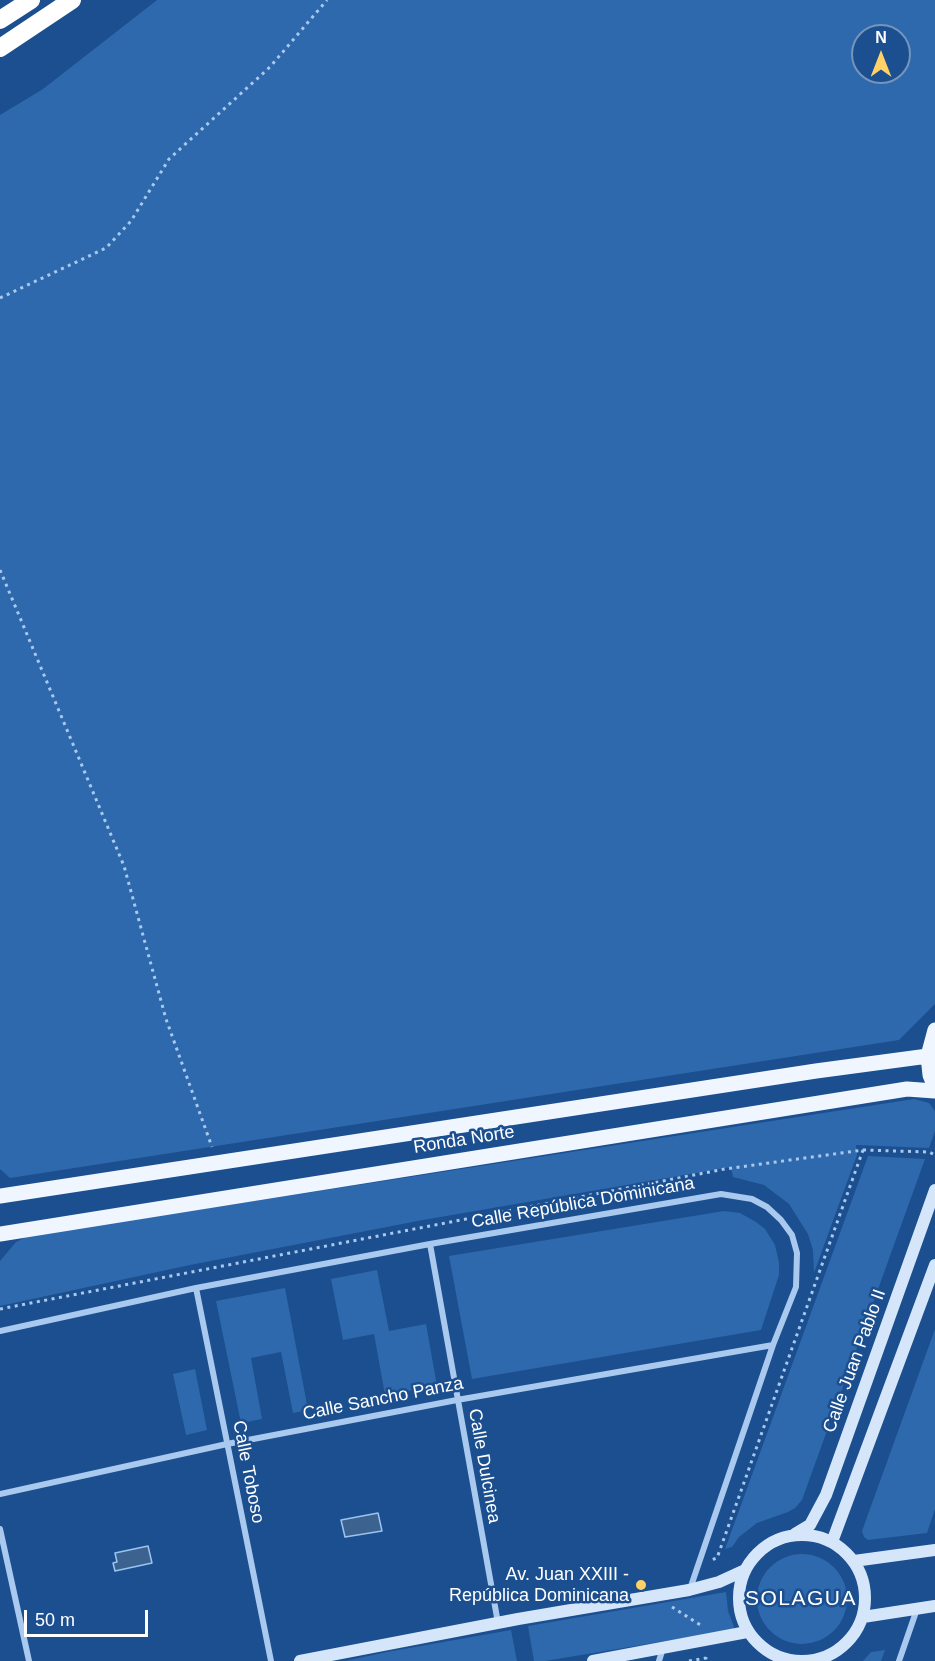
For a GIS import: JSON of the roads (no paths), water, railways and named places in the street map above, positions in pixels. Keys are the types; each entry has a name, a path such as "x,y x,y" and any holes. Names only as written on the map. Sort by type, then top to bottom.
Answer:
{"highway":[{"path":"0,5 9,0"},
{"path":"0,20 31,0"},
{"path":"0,34 53,0"},
{"path":"0,48 72,0"}],"main road":[{"name":"Ronda Norte","path":"0,1234 895,1090 935,1089 930,1075 928,1056 935,1030"},
{"name":"Ronda Norte","path":"0,1196 928,1056"},
{"name":"Calle Juan Pablo II","path":"795,1534 810,1525 826,1495 935,1190"},
{"path":"832,1542 935,1264"},
{"path":"795,1534 814,1535 832,1542 854,1561 863,1579 866,1598 863,1617 852,1638 834,1653 813,1661 785,1660 761,1648 747,1632 739,1613 738,1591 743,1571 756,1553 774,1540 795,1534"},
{"path":"854,1561 935,1550"},
{"path":"300,1661 498,1623 690,1590 719,1582 743,1571"},
{"path":"863,1617 935,1606"},
{"path":"593,1661 747,1632"},
{"path":"760,1661 761,1648"}],"street":[{"name":"Calle República Dominicana","path":"0,1331 196,1288 430,1244 722,1194 752,1199 767,1207 792,1235 797,1253 796,1287 773,1345 690,1590"},
{"name":"Calle Dulcinea","path":"430,1244 498,1623"},
{"name":"Calle Toboso","path":"196,1288 271,1661"},
{"name":"Calle Sancho Panza","path":"0,1494 227,1444 457,1400 773,1345"},
{"path":"0,1529 29,1661"},
{"path":"899,1661 917,1609"},
{"path":"659,1661 663,1648"}],"place":[{"name":"Av. Juan XXIII - República Dominicana","path":"641,1585"}],"district":[{"name":"SOLAGUA","path":"801,1599"}]}
